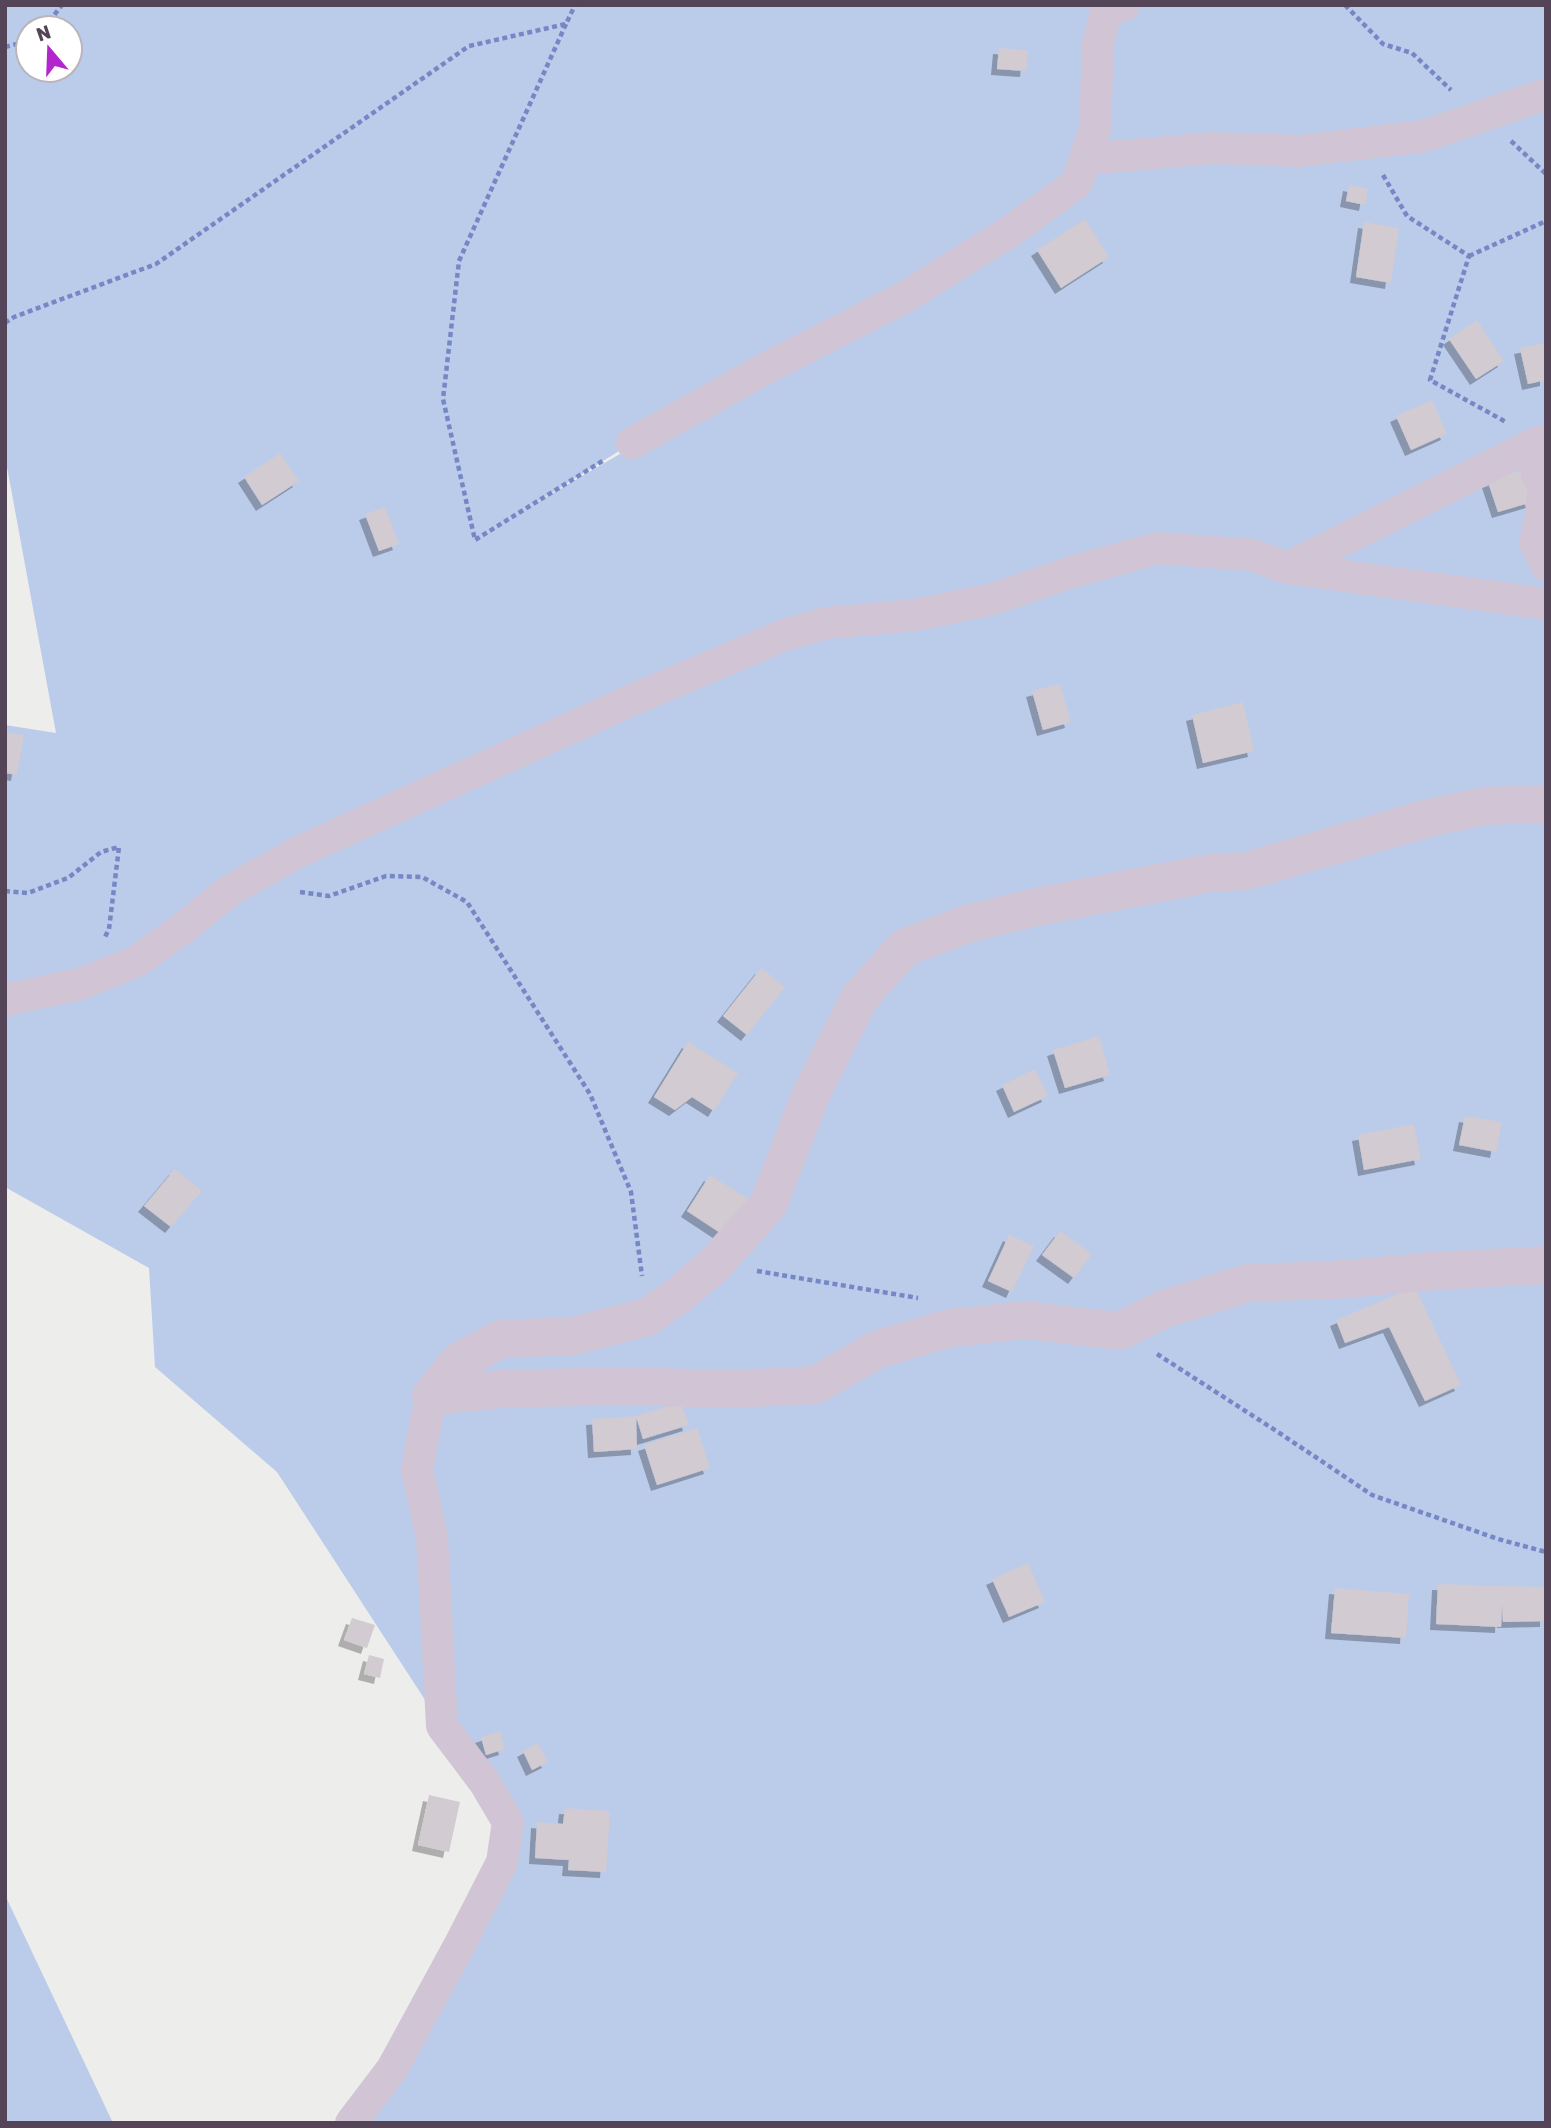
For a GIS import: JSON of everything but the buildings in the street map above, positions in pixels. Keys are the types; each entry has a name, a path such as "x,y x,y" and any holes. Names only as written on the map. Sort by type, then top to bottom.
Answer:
{"street":[{"path":"632,443 770,366 905,297 986,247 1077,183 1096,129 1098,43 1106,12 1124,5"},
{"path":"1085,159 1214,148 1299,151 1424,136 1546,94"},
{"path":"1540,442 1537,474 1544,488 1535,542 1546,565"},
{"path":"1287,568 1540,442"},
{"path":"5,1000 80,984 137,961 230,890 298,852 634,699 783,635 826,623 915,615 993,599 1071,572 1158,548 1253,555 1287,568 1546,604"},
{"path":"351,2123 392,2069 459,1946 502,1862 508,1822 485,1783 442,1726 432,1537 417,1469 431,1396 458,1362 500,1339 573,1336 647,1317 680,1294 715,1264 768,1206 811,1094 860,997 905,947 970,923 1031,908 1210,873 1245,871 1451,813 1484,806 1546,806"},
{"path":"431,1396 499,1390 624,1386 729,1389 815,1385 878,1349 950,1328 1025,1321 1120,1331 1164,1309 1247,1283 1333,1280 1546,1265"}],"path":[{"path":"575,5 459,261 443,399 475,540 632,443"},
{"path":"1345,5 1383,44 1412,53 1431,73 1546,174"},
{"path":"5,323 14,317 156,264 469,46 566,24"},
{"path":"1365,143 1407,216 1469,256"},
{"path":"1540,442 1500,417 1430,380 1469,256 1546,221"},
{"path":"5,891 28,892 68,878 101,852 119,847 109,929 80,984"},
{"path":"293,891 330,897 386,877 422,877 467,902 590,1094 631,1192 647,1317"},
{"path":"715,1264 920,1298"},
{"path":"1120,1331 1372,1495 1499,1539 1546,1552"}],"shaded area":[{"path":"5,5 1546,5 1546,2123 348,2123 508,1822 442,1726 277,1472 155,1367 149,1268 5,1187 5,725 56,733 5,456","holes":["714,399 524,510 632,443"]},
{"path":"5,1895 113,2123 5,2123"}]}
